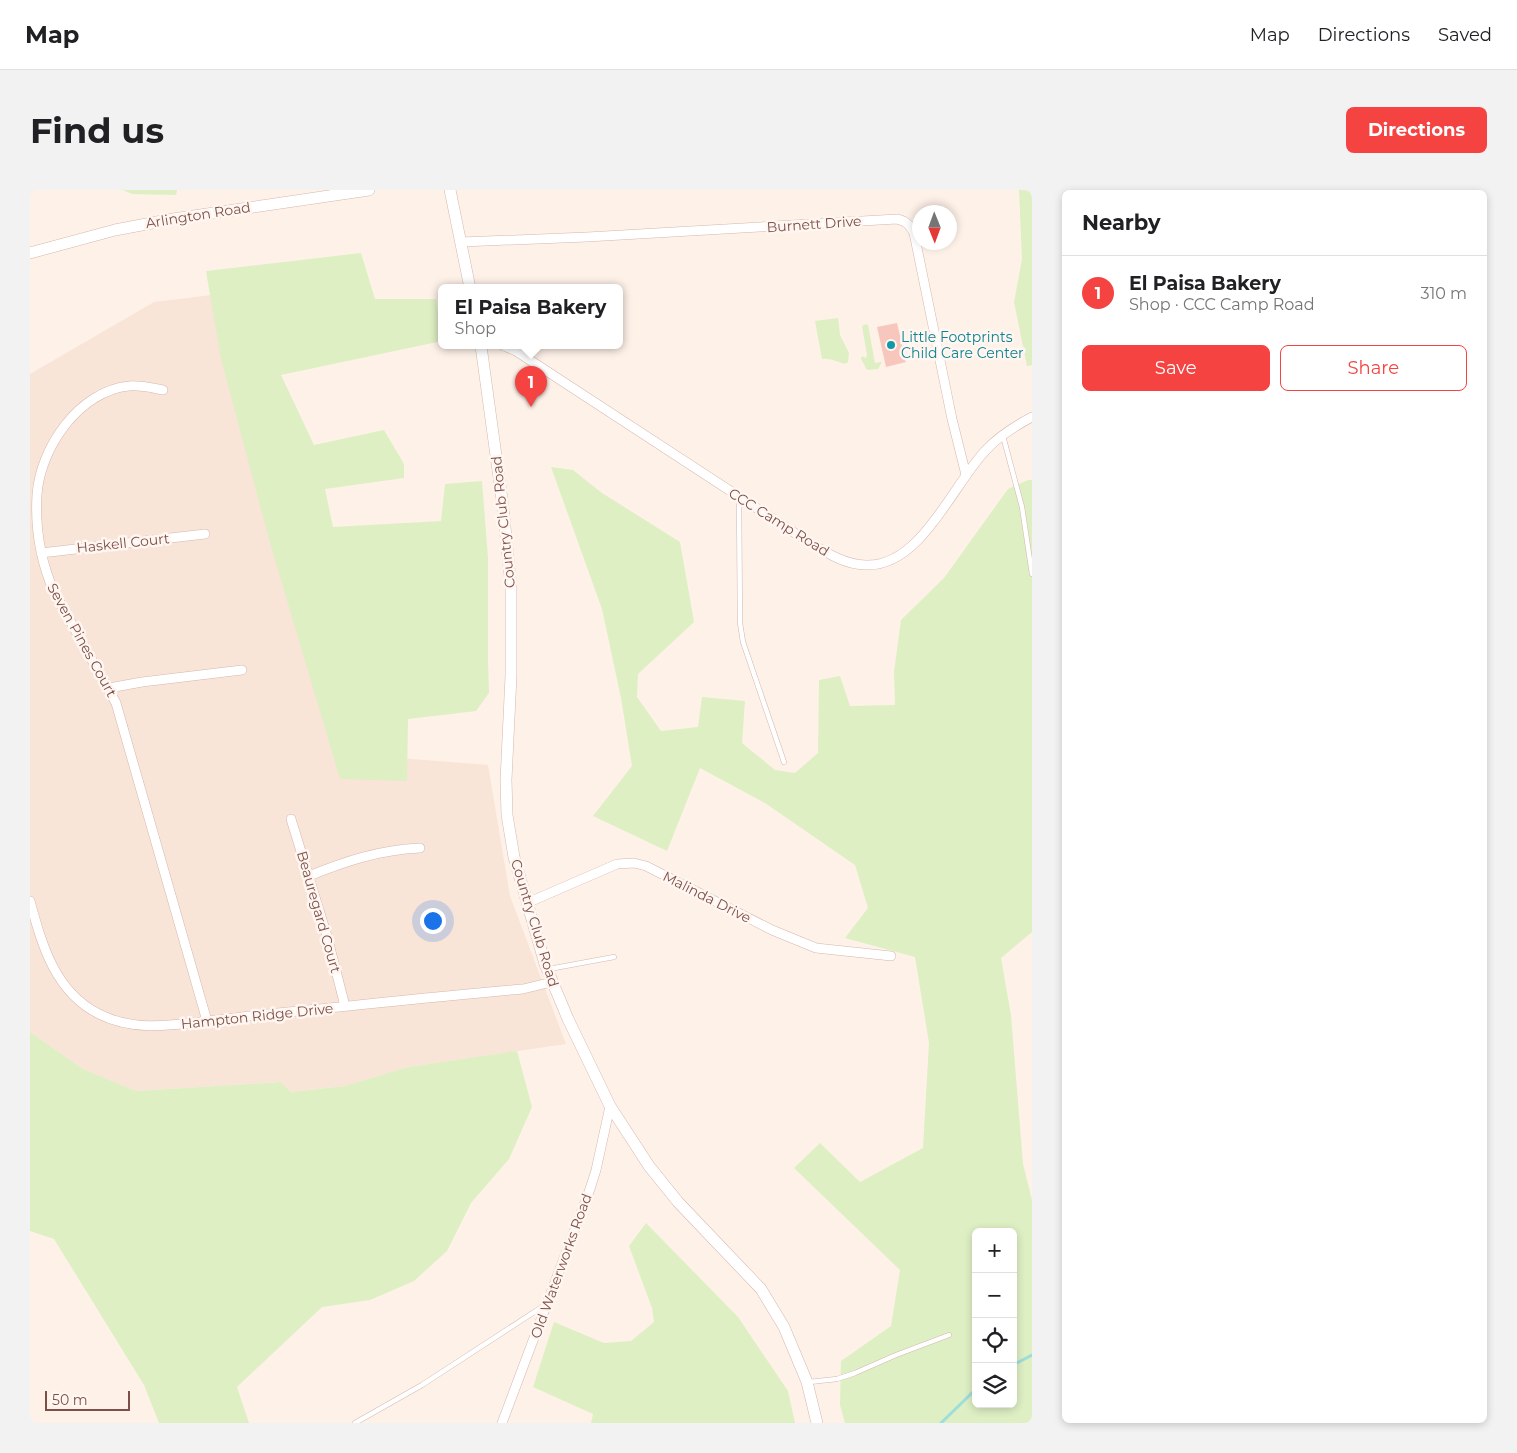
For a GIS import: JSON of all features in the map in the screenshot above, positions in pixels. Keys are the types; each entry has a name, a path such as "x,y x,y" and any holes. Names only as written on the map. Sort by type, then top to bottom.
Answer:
{"street":[{"name":"Arlington Road","path":"30,253 115,230 173,218 369,190"},
{"path":"450,190 469,284"},
{"name":"Burnett Drive","path":"461,242 902,220 908,224 914,233 952,418 966,475"},
{"name":"Country Club Road","path":"481,349 503,508 510,587 512,676 506,780 507,815 514,857 547,970 568,1019 610,1106 649,1166 678,1202 761,1289 784,1327 807,1382 817,1423"},
{"name":"CCC Camp Road","path":"511,349 614,414 739,498 830,554 857,564 873,565 895,558 915,542 984,452 1003,434 1032,417"},
{"name":"Seven Pines Court","path":"163,390 141,386 116,388 89,402 65,425 50,449 40,475 37,495 37,524 41,553 46,573 54,592 116,702 206,1021"},
{"name":"Haskell Court","path":"41,553 205,534"},
{"path":"109,688 142,682 242,670"},
{"name":"Beauregard Court","path":"291,819 327,936 345,1006"},
{"path":"309,876 360,857 400,849 420,848"},
{"name":"Malinda Drive","path":"527,903 607,868 634,862 646,866 772,930 806,945 816,948 891,956"},
{"name":"Hampton Ridge Drive","path":"30,901 44,949 56,974 74,996 98,1013 124,1023 161,1026 523,989 552,982"},
{"name":"Old Waterworks Road","path":"502,1423 596,1170 610,1106"}],"lane":[{"path":"1003,434 1022,507 1032,574"},
{"path":"739,498 740,623 743,642 784,762"},
{"path":"547,970 614,957"},
{"path":"355,1423 422,1385 546,1304"},
{"path":"807,1382 855,1373 949,1335"}],"shaded area":[{"path":"220,294 361,755 488,765 510,896 566,1044 408,1067 345,1086 291,1092 281,1082 136,1091 83,1069 30,1032 30,374 154,302"}],"green space":[{"path":"123,190 177,190 176,195 132,194"},
{"path":"1019,190 1032,190 1032,365 1027,366 1014,302 1022,259"},
{"path":"361,253 375,299 436,299 438,342 281,375 314,445 384,430 404,464 404,478 325,489 333,527 441,521 445,484 482,481 488,558 489,693 476,711 408,719 407,781 340,779 270,543 221,359 206,271"},
{"path":"838,318 840,335 849,353 848,362 845,364 822,359 815,321"},
{"path":"868,325 875,363 882,362 878,369 867,370 861,359 862,356 866,358 867,355 862,326"},
{"path":"551,467 573,470 602,493 680,542 694,622 638,674 637,697 661,731 698,727 702,697 745,701 742,743 775,770 795,773 818,753 819,680 840,676 850,706 895,705 894,672 901,620 944,578 1008,489 1032,480 1032,932 1001,958 1011,1015 1023,1164 1032,1200 1032,1423 845,1423 840,1405 841,1361 891,1326 900,1270 794,1168 820,1143 860,1182 923,1148 929,1043 915,957 845,938 868,908 855,865 765,803 700,768 667,851 593,816 632,766 621,698 602,609"},
{"path":"30,1032 83,1069 136,1091 281,1082 291,1092 345,1086 408,1067 517,1051 532,1107 509,1159 471,1203 447,1251 414,1281 370,1300 322,1307 237,1387 249,1423 159,1423 144,1385 54,1239 30,1231"},
{"path":"646,1223 738,1317 788,1391 795,1423 591,1423 593,1414 533,1387 554,1322 604,1343 631,1341 654,1322 652,1308 629,1246"}],"building":[{"name":"Little Footprints Child Care Center","path":"897,323 906,362 886,367 877,327"}],"waterway":[{"path":"1017,1363 1032,1355"},
{"path":"941,1423 972,1393"}],"place":[{"name":"Little Footprints Child Care Center","path":"891,345"},
{"name":"El Paisa Bakery","path":"531,407"}]}
